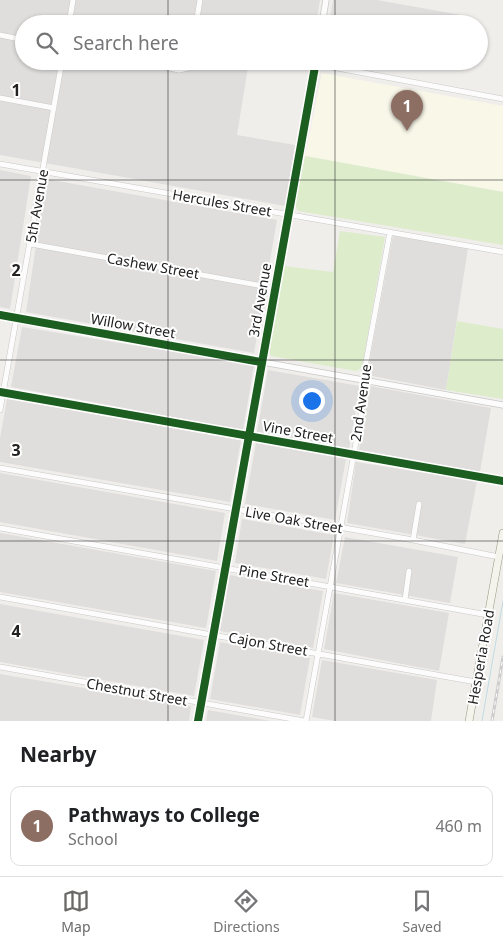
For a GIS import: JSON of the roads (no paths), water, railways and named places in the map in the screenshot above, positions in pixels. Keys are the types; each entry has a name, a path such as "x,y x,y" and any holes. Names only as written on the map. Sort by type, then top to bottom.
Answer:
{"main road":[{"name":"Hesperia Road","path":"469,721 503,533"}],"street":[{"path":"70,15 72,0"},
{"path":"198,15 200,0"},
{"path":"324,15 326,0"},
{"path":"0,35 15,38"},
{"name":"5th Avenue","path":"0,410 60,70"},
{"name":"3rd Avenue","path":"198,721 274,288 315,70"},
{"path":"352,70 503,99"},
{"path":"0,98 54,108"},
{"name":"Hercules Street","path":"0,164 503,252"},
{"name":"2nd Avenue","path":"305,721 319,653 329,586 367,381 364,373 390,232"},
{"name":"Cashew Street","path":"31,244 274,288"},
{"name":"Willow Street","path":"0,315 503,405"},
{"name":"Vine Street","path":"2,393 503,481"},
{"name":"Live Oak Street","path":"0,468 413,540 499,557"},
{"path":"413,540 419,504"},
{"name":"Pine Street","path":"0,528 488,615"},
{"path":"405,600 409,571"},
{"name":"Cajon Street","path":"0,597 476,682"},
{"name":"Chestnut Street","path":"0,667 305,721"}],"waterway":[{"path":"482,721 503,601"}],"railway":[{"path":"492,721 503,657"}],"place":[{"name":"Pathways to College","path":"407,131"}]}
